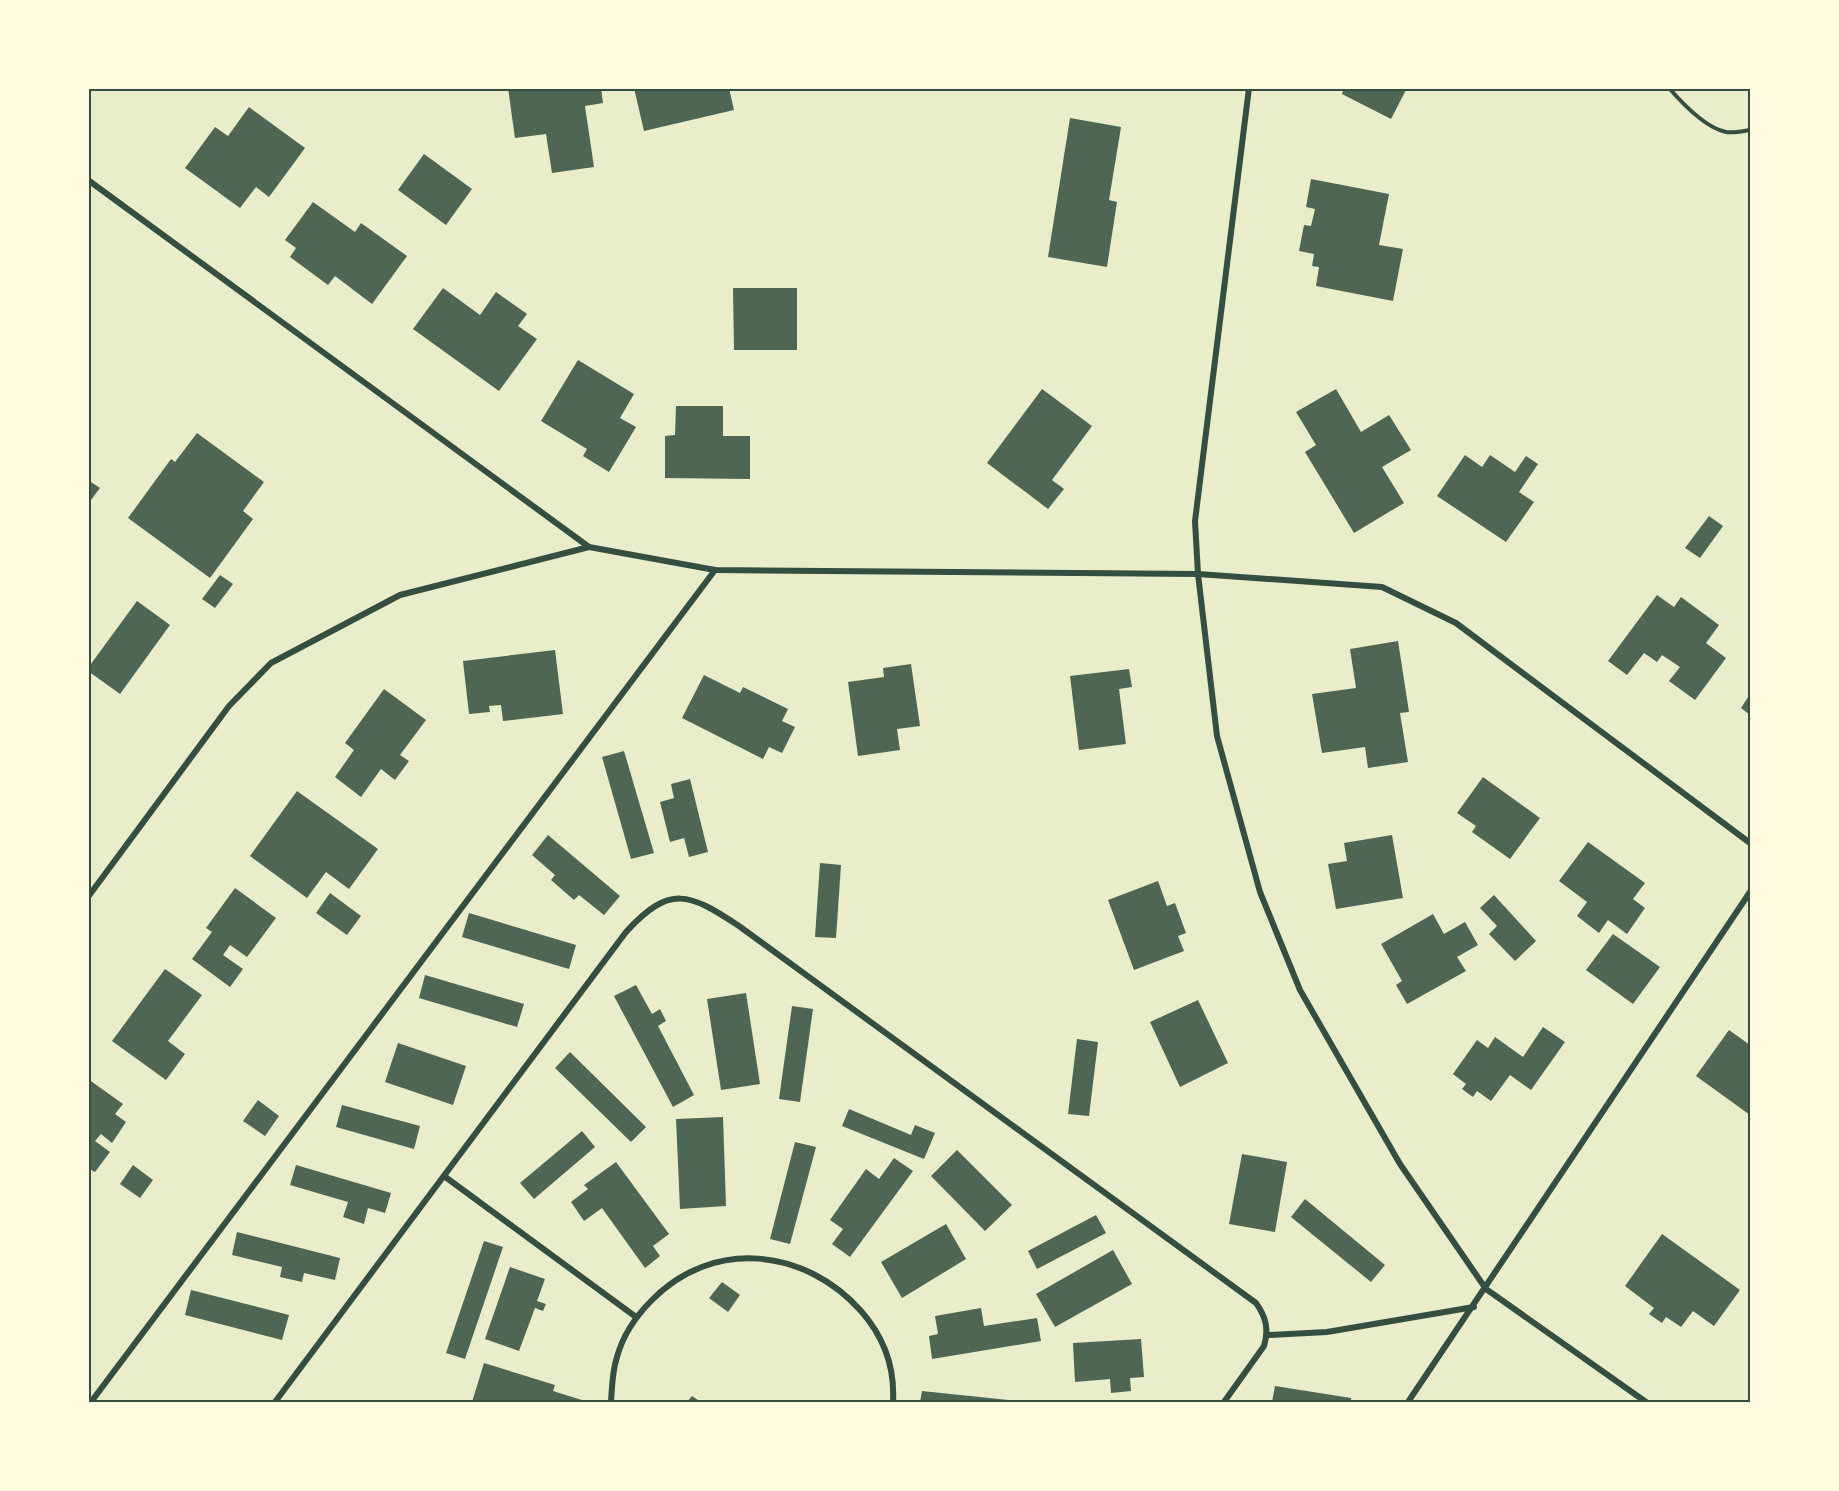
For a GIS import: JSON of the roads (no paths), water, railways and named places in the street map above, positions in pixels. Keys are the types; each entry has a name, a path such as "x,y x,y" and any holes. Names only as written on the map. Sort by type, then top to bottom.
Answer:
{"street":[{"path":"1249,88 1195,521 1198,574 1217,736 1260,891 1306,1000 1400,1164 1486,1289 1646,1402"},
{"path":"88,180 589,547"},
{"path":"88,897 229,706 271,663 400,595 589,547 715,570 1198,574 1382,587 1456,623 1750,843"},
{"path":"91,1402 715,570"},
{"path":"1408,1402 1474,1307 1750,892"},
{"path":"275,1402 626,932 650,909 664,901 678,898 692,898 705,903 749,933 1249,1297 1262,1311 1268,1335 1260,1355 1224,1402"},
{"path":"444,1176 636,1317"},
{"path":"611,1402 616,1358 636,1317 665,1287 682,1274 702,1265 726,1259 772,1260 795,1266 816,1274 850,1299 878,1333 887,1353 893,1374 893,1402"},
{"path":"1268,1335 1327,1332 1474,1307"}]}
